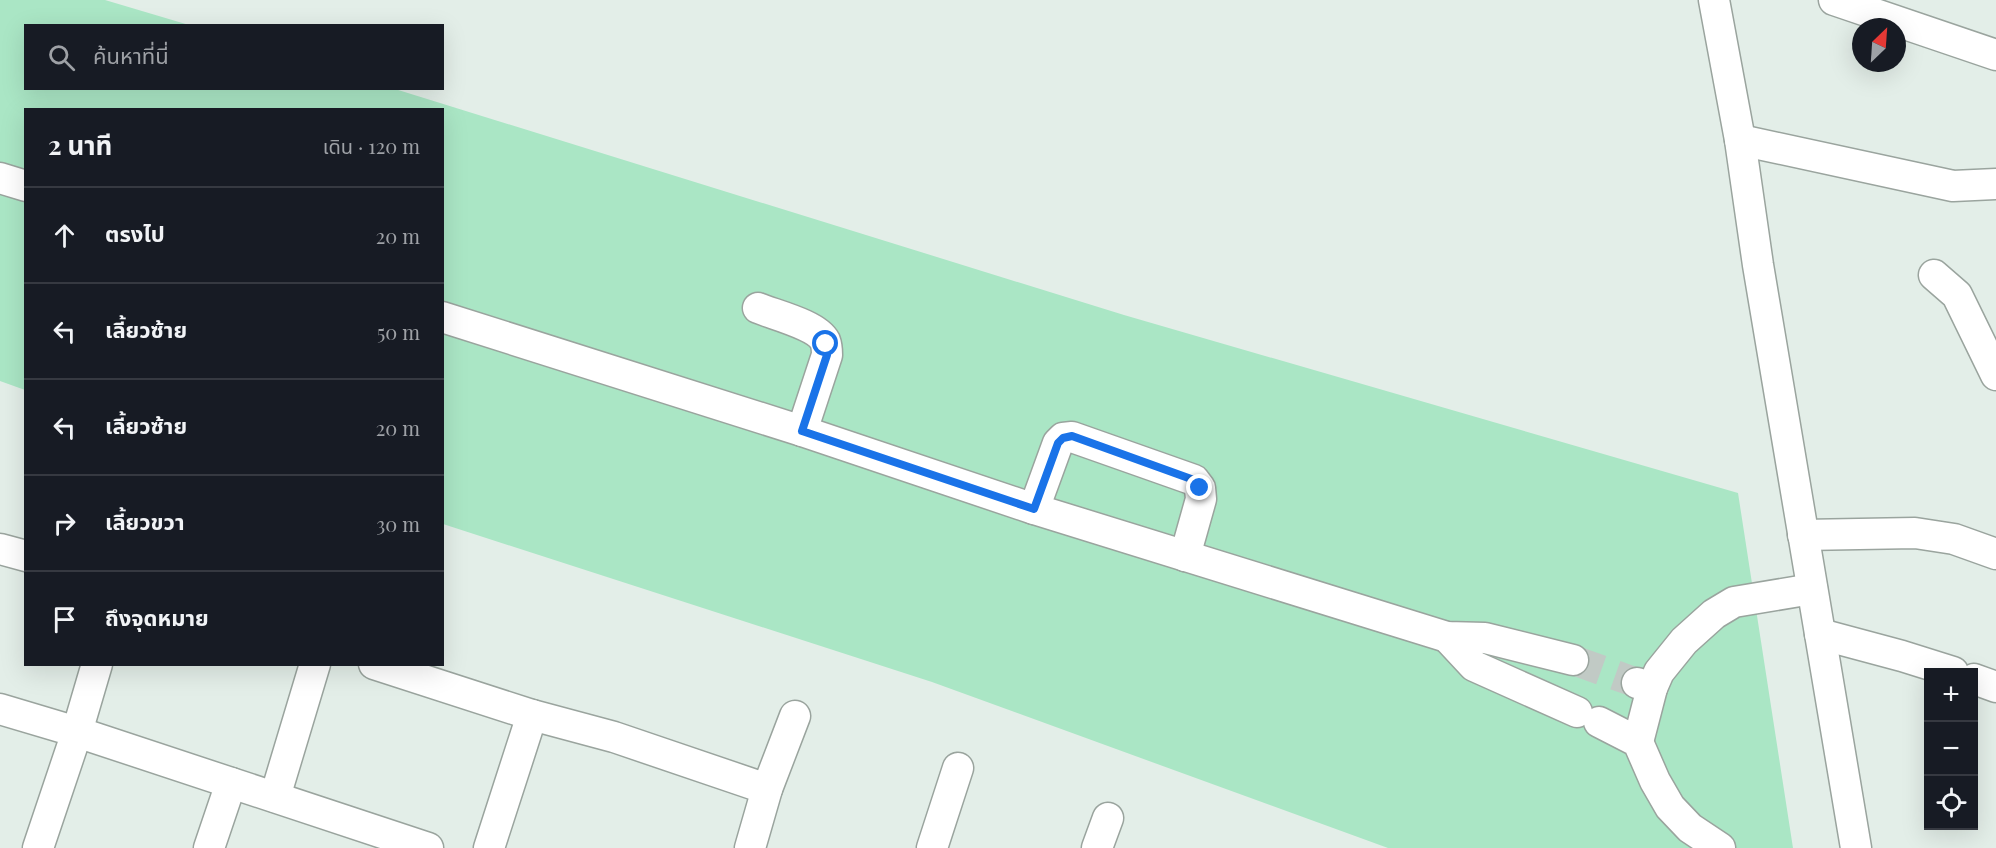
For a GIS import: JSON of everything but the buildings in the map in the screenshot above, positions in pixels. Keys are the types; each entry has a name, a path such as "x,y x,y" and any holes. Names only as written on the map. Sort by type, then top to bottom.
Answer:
{"street":[{"path":"1714,0 1740,140 1758,265 1856,848"},
{"path":"1834,0 1996,55"},
{"path":"1740,140 1953,186 1996,184"},
{"path":"0,178 24,185"},
{"path":"1934,275 1957,295 1984,328 1996,375"},
{"path":"758,308 820,334 826,344 827,355 802,431"},
{"path":"444,318 802,431 1034,509 1447,637 1485,638 1573,660"},
{"path":"1034,509 1058,443 1063,438 1072,436 1194,480 1200,488 1201,499 1185,556"},
{"path":"1803,535 1915,532 1954,539 1996,554"},
{"path":"0,549 24,555"},
{"path":"1720,848 1690,828 1670,807 1655,781 1638,742 1645,685 1659,672 1684,641 1714,614 1734,602 1812,589"},
{"path":"1820,634 1940,668"},
{"path":"1447,637 1474,666 1638,742"},
{"path":"38,848 77,732 95,666"},
{"path":"275,797 314,666"},
{"path":"380,666 532,715 614,737 767,789"},
{"path":"1978,680 1996,687"},
{"path":"0,709 77,732 422,847"},
{"path":"489,848 532,715"},
{"path":"750,848 767,789 795,716"},
{"path":"932,848 958,768"},
{"path":"209,848 231,783"},
{"path":"1097,848 1108,818"}],"green space":[{"path":"0,0 105,0 186,24 24,24 24,90 398,90 1124,315 1738,493 1793,848 1388,848 932,682 444,524 444,108 24,108 24,390 0,381"}],"tunnel":[{"path":"1573,660 1637,683"}],"route":[{"path":"826,344 827,355 802,431 1034,509 1058,443 1063,438 1072,436 1194,480 1200,488"}]}
